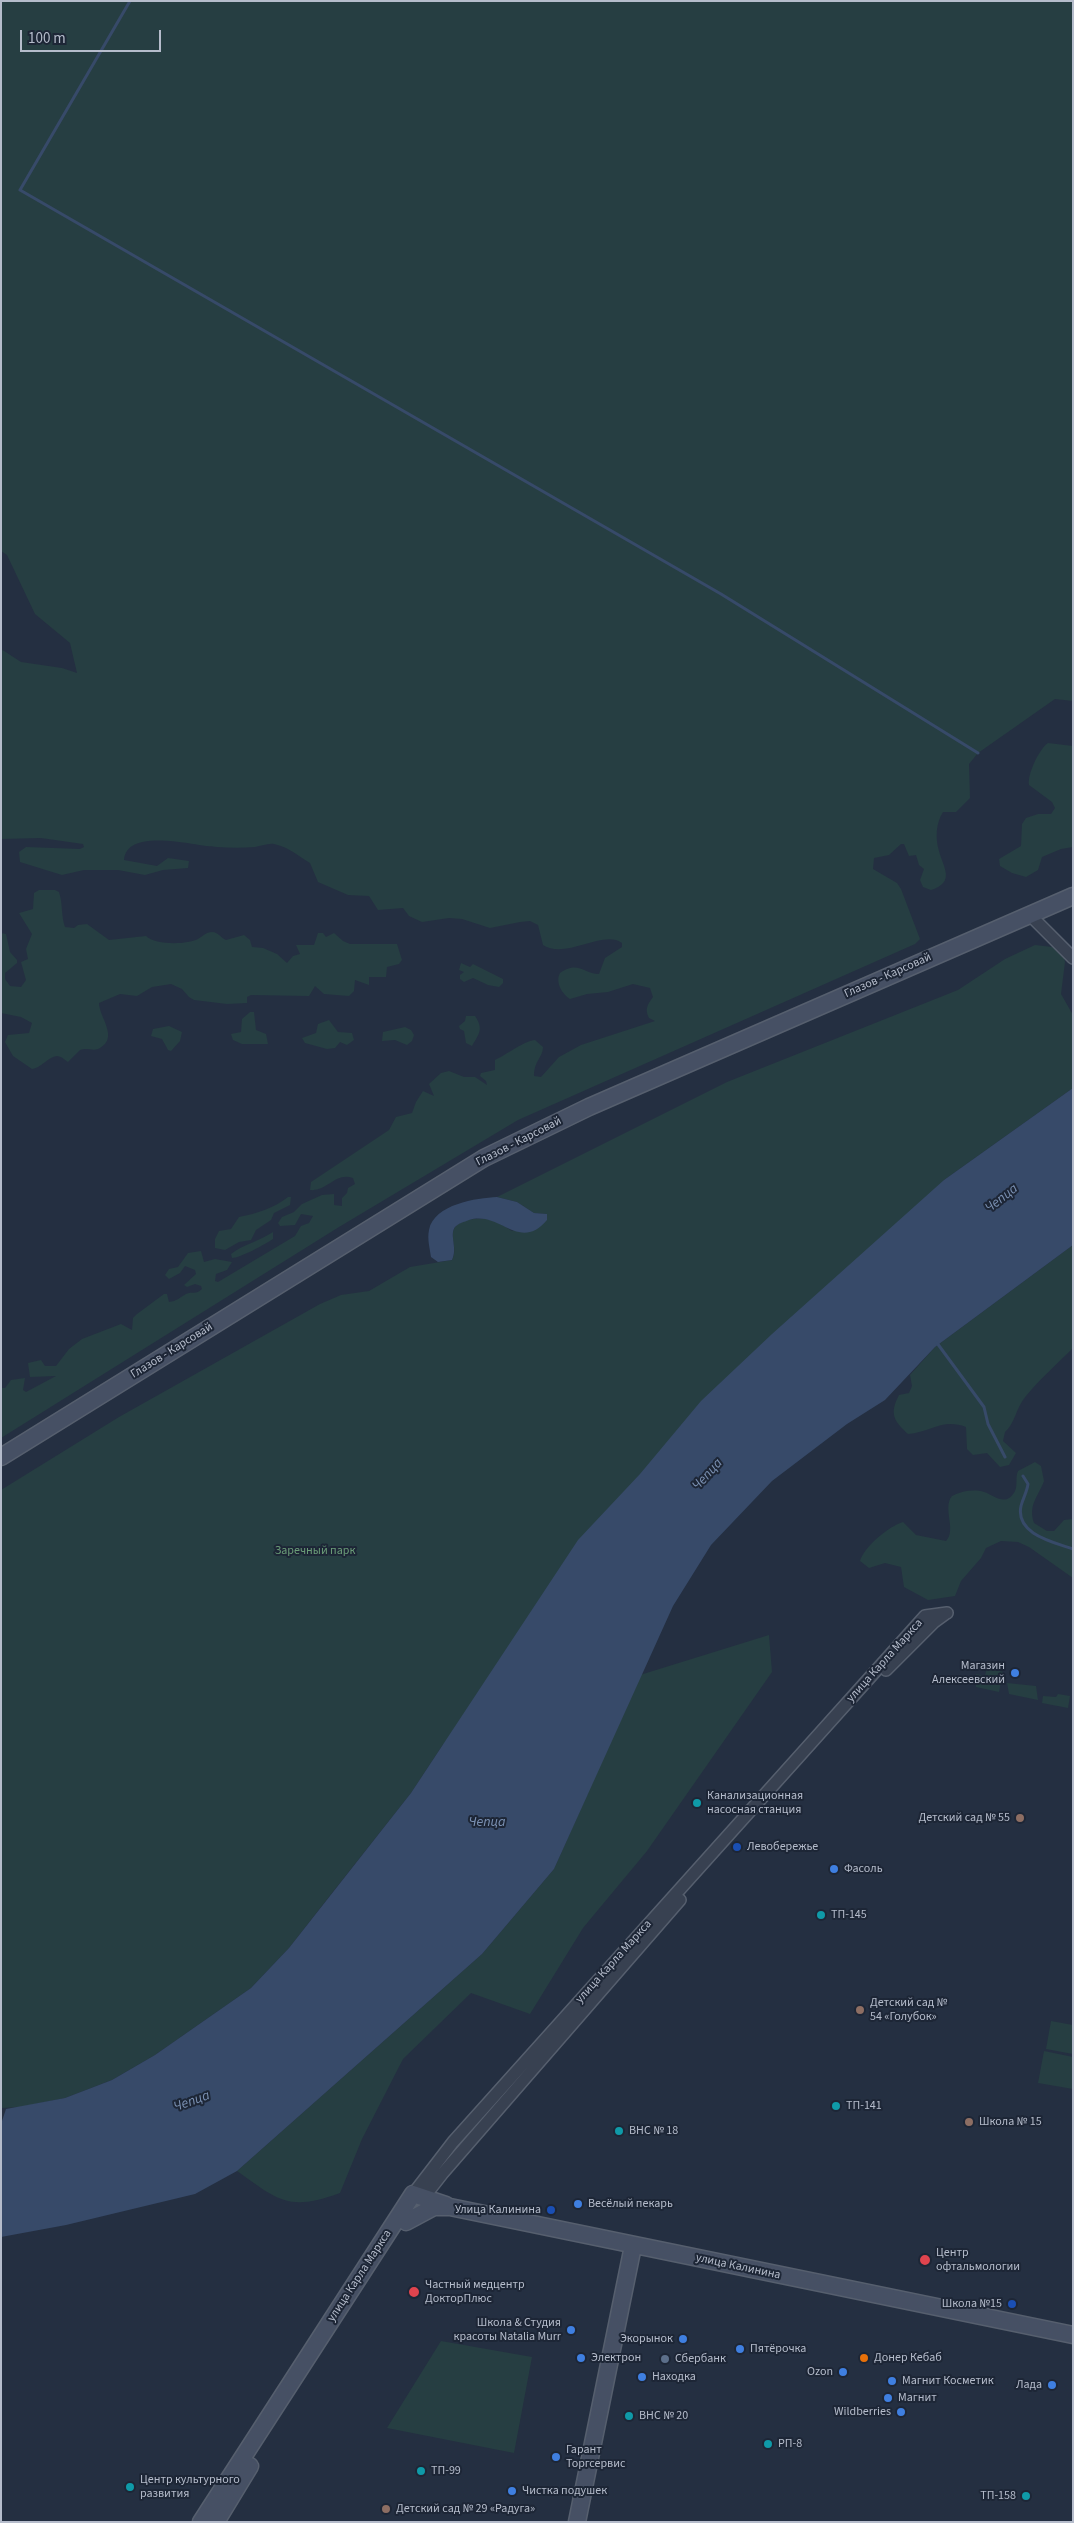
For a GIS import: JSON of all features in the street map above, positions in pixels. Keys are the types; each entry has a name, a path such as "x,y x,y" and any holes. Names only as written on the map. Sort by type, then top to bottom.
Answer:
{"street":[{"name":"Глазов - Карсовай","path":"1,1457 476,1163 511,1144 1073,896"},
{"path":"1030,915 1073,958"},
{"name":"улица Карла Маркса","path":"201,2522 419,2196 453,2142 925,1616 946,1613 934,1622 871,1684 442,2174 419,2196 406,2222 216,2522"},
{"path":"442,2174 439,2189 442,2198 450,2207"},
{"path":"419,2196 450,2207"},
{"name":"улица Калинина","path":"406,2222 434,2207 450,2207 1073,2335"},
{"path":"577,2522 633,2246"}],"green space":[{"path":"1,1 1073,1 1073,701 1055,699 978,753 969,764 970,798 956,812 943,812 938,826 938,846 946,874 946,878 939,887 931,890 923,887 920,880 924,869 919,865 916,855 909,856 904,844 901,844 889,855 874,858 873,869 897,883 901,889 920,939 915,944 518,1120 339,1227 1,1438 1,1388 5,1388 11,1380 25,1378 23,1390 26,1392 56,1376 30,1377 28,1363 41,1360 45,1366 56,1366 69,1349 82,1339 121,1324 132,1330 133,1318 164,1294 167,1294 169,1302 188,1293 200,1291 202,1289 201,1286 195,1284 187,1287 184,1285 196,1274 195,1270 185,1266 180,1273 169,1279 165,1275 169,1269 178,1267 188,1253 201,1251 204,1262 215,1259 232,1262 227,1270 216,1274 215,1281 218,1282 295,1236 301,1226 309,1223 313,1216 301,1214 295,1225 280,1226 278,1223 282,1217 294,1212 302,1204 322,1195 334,1194 334,1205 342,1206 342,1198 347,1193 348,1188 355,1184 353,1178 341,1178 316,1190 310,1190 311,1182 389,1130 396,1117 412,1113 423,1091 434,1096 429,1084 441,1073 449,1071 464,1077 475,1077 487,1085 486,1081 480,1076 481,1073 495,1070 495,1060 521,1045 535,1040 543,1047 542,1054 535,1067 534,1076 541,1077 559,1057 581,1045 655,1021 649,1018 647,1012 648,1004 653,997 650,988 633,984 608,992 587,994 570,999 560,988 558,980 560,973 566,969 576,968 599,974 605,958 622,947 622,943 614,940 605,940 562,949 552,949 543,945 538,925 530,921 490,928 462,919 449,918 422,922 409,916 403,908 378,910 369,896 348,895 318,882 310,863 289,849 279,845 267,844 255,847 227,848 180,842 149,841 137,844 128,850 124,860 157,866 168,858 189,861 188,868 163,870 145,875 118,870 84,870 62,875 20,862 19,852 26,847 80,849 84,847 83,844 41,838 1,839 1,649 21,662 62,668 77,673 70,643 35,614 7,555 1,551"},
{"path":"1048,743 1073,746 1073,847 1061,849 1042,857 1038,870 1026,877 1012,873 1000,866 999,859 1021,846 1022,824 1026,818 1038,814 1051,814 1055,808 1052,802 1029,785 1034,762"},
{"path":"39,890 55,890 59,892 65,927 74,928 78,925 87,924 109,940 146,936 156,941 179,943 193,941 210,932 216,933 226,940 244,935 250,940 252,947 263,948 277,954 287,963 293,956 300,954 296,945 314,945 318,933 323,933 326,937 334,933 350,944 397,944 402,960 399,964 387,967 386,977 369,977 369,985 355,980 354,991 349,996 324,994 315,986 309,996 251,995 247,997 247,1003 227,1004 194,1000 182,989 171,984 152,987 137,996 120,994 99,1003 108,1033 108,1038 100,1048 80,1050 68,1062 57,1056 32,1069 13,1056 5,1042 8,1035 29,1033 32,1023 21,1017 1,1013 1,933 6,934 10,952 17,960 17,963 5,973 5,979 10,986 21,987 26,980 21,962 28,959 26,949 32,934 19,913 33,909 34,893"},
{"name":"Заречный парк","path":"1035,945 1052,947 1063,954 1065,962 1061,994 1073,1015 1073,1088 944,1180 442,1746 411,1793 289,1948 251,1988 155,2055 112,2080 65,2098 21,2107 1,2108 1,1490 119,1417 320,1304 341,1295 369,1291 410,1267 452,1260 454,1250 453,1233 458,1224 470,1220 490,1219 512,1231 546,1214 534,1213 517,1202 497,1197 727,1082 958,990 1005,959"},
{"path":"461,963 470,967 473,964 503,979 503,983 499,987 488,985 473,978 464,982 460,979 460,975 464,972 459,970"},
{"path":"250,1012 254,1012 256,1030 266,1034 268,1044 242,1044 233,1040 231,1034 241,1032 242,1019"},
{"path":"466,1016 475,1016 480,1028 472,1046 466,1043 464,1031 459,1026 465,1021"},
{"path":"329,1020 338,1032 352,1033 354,1040 347,1045 340,1042 335,1048 327,1049 305,1043 302,1038 316,1033 318,1024"},
{"path":"169,1026 182,1032 180,1041 171,1051 168,1050 162,1039 151,1036 153,1029"},
{"path":"405,1027 411,1030 414,1035 412,1041 407,1045 395,1040 382,1041 383,1032"},
{"path":"291,1197 290,1205 274,1213 271,1220 256,1230 251,1240 239,1242 225,1250 215,1248 215,1239 219,1231 231,1229 239,1217 265,1210"},
{"path":"273,1232 273,1239 270,1241 247,1253 232,1258 231,1254"},
{"path":"1073,1245 1073,1348 1026,1396 1011,1425 1005,1432 1003,1441 1016,1453 1009,1465 1000,1467 987,1453 973,1455 967,1449 966,1427 950,1424 908,1434 896,1421 894,1407 899,1395 909,1393 912,1386 910,1375 935,1347"},
{"path":"1035,1462 1041,1466 1044,1481 1034,1501 1032,1517 1034,1523 1047,1531 1054,1531 1064,1520 1073,1519 1073,1578 1029,1547 1018,1542 1001,1541 986,1548 981,1558 961,1581 955,1596 928,1600 904,1587 901,1567 885,1563 869,1568 860,1561 862,1555 878,1538 897,1524 903,1522 916,1535 946,1541 950,1531 948,1507 952,1496 963,1492 976,1491 1004,1500 1008,1499 1015,1491 1018,1471"},
{"path":"769,1635 772,1672 647,1851 583,1928 530,2014 471,1993 403,2059 362,2139 340,2193 308,2202 284,2200 274,2196 237,2171 482,1954 554,1869 640,1675"},
{"path":"987,1667 1003,1672 999,1692 976,1687 976,1674 985,1676"},
{"path":"1007,1683 1036,1686 1038,1700 1009,1694"},
{"path":"1058,1694 1070,1696 1068,1708 1042,1703 1043,1696 1056,1697"},
{"path":"1051,2021 1073,2025 1073,2054 1046,2049"},
{"path":"1044,2051 1073,2057 1073,2089 1038,2083"},
{"path":"441,2341 532,2357 514,2453 387,2428"}],"water":[{"name":"Чепца","path":"1073,1088 1073,1245 935,1347 885,1400 847,1424 772,1481 711,1545 673,1606 554,1869 482,1954 237,2171 195,2194 66,2225 1,2237 1,2124 6,2109 65,2098 112,2080 155,2055 251,1988 289,1948 411,1793 578,1540 640,1474 701,1401 772,1334 944,1180"},
{"path":"497,1197 517,1202 534,1213 547,1214 547,1220 537,1229 527,1233 509,1229 490,1220 480,1218 469,1220 458,1224 453,1230 454,1255 452,1260 438,1262 431,1257 428,1240 429,1230 439,1214 457,1204"}],"waterway":[{"path":"130,1 20,190 721,594 978,753"},
{"path":"937,1343 984,1407 988,1424 1005,1457"},
{"path":"1023,1476 1028,1484 1021,1506 1021,1516 1024,1524 1046,1540 1073,1549"}],"place":[{"name":"Магазин Алексеевский","path":"1015,1673"},
{"name":"Канализационная насосная станция","path":"697,1803"},
{"name":"Детский сад № 55","path":"1020,1818"},
{"name":"Левобережье","path":"737,1847"},
{"name":"Фасоль","path":"834,1869"},
{"name":"ТП-145","path":"821,1915"},
{"name":"Детский сад № 54 «Голубок»","path":"860,2010"},
{"name":"ТП-141","path":"836,2106"},
{"name":"Школа № 15","path":"969,2122"},
{"name":"ВНС № 18","path":"619,2131"},
{"name":"Весёлый пекарь","path":"578,2204"},
{"name":"Улица Калинина","path":"551,2210"},
{"name":"Центр офтальмологии","path":"925,2260"},
{"name":"Частный медцентр ДокторПлюс","path":"414,2292"},
{"name":"Школа №15","path":"1012,2304"},
{"name":"Школа & Студия красоты Natalia Murr","path":"571,2330"},
{"name":"Экорынок","path":"683,2339"},
{"name":"Пятёрочка","path":"740,2349"},
{"name":"Электрон","path":"581,2358"},
{"name":"Донер Кебаб","path":"864,2358"},
{"name":"Сбербанк","path":"665,2359"},
{"name":"Ozon","path":"843,2372"},
{"name":"Находка","path":"642,2377"},
{"name":"Магнит Косметик","path":"892,2381"},
{"name":"Лада","path":"1052,2385"},
{"name":"Магнит","path":"888,2398"},
{"name":"Wildberries","path":"901,2412"},
{"name":"ВНС № 20","path":"629,2416"},
{"name":"РП-8","path":"768,2444"},
{"name":"Гарант Торгсервис","path":"556,2457"},
{"name":"ТП-99","path":"421,2471"},
{"name":"Центр культурного развития","path":"130,2487"},
{"name":"Чистка подушек","path":"512,2491"},
{"name":"ТП-158","path":"1026,2496"},
{"name":"Детский сад № 29 «Радуга»","path":"386,2509"}]}
